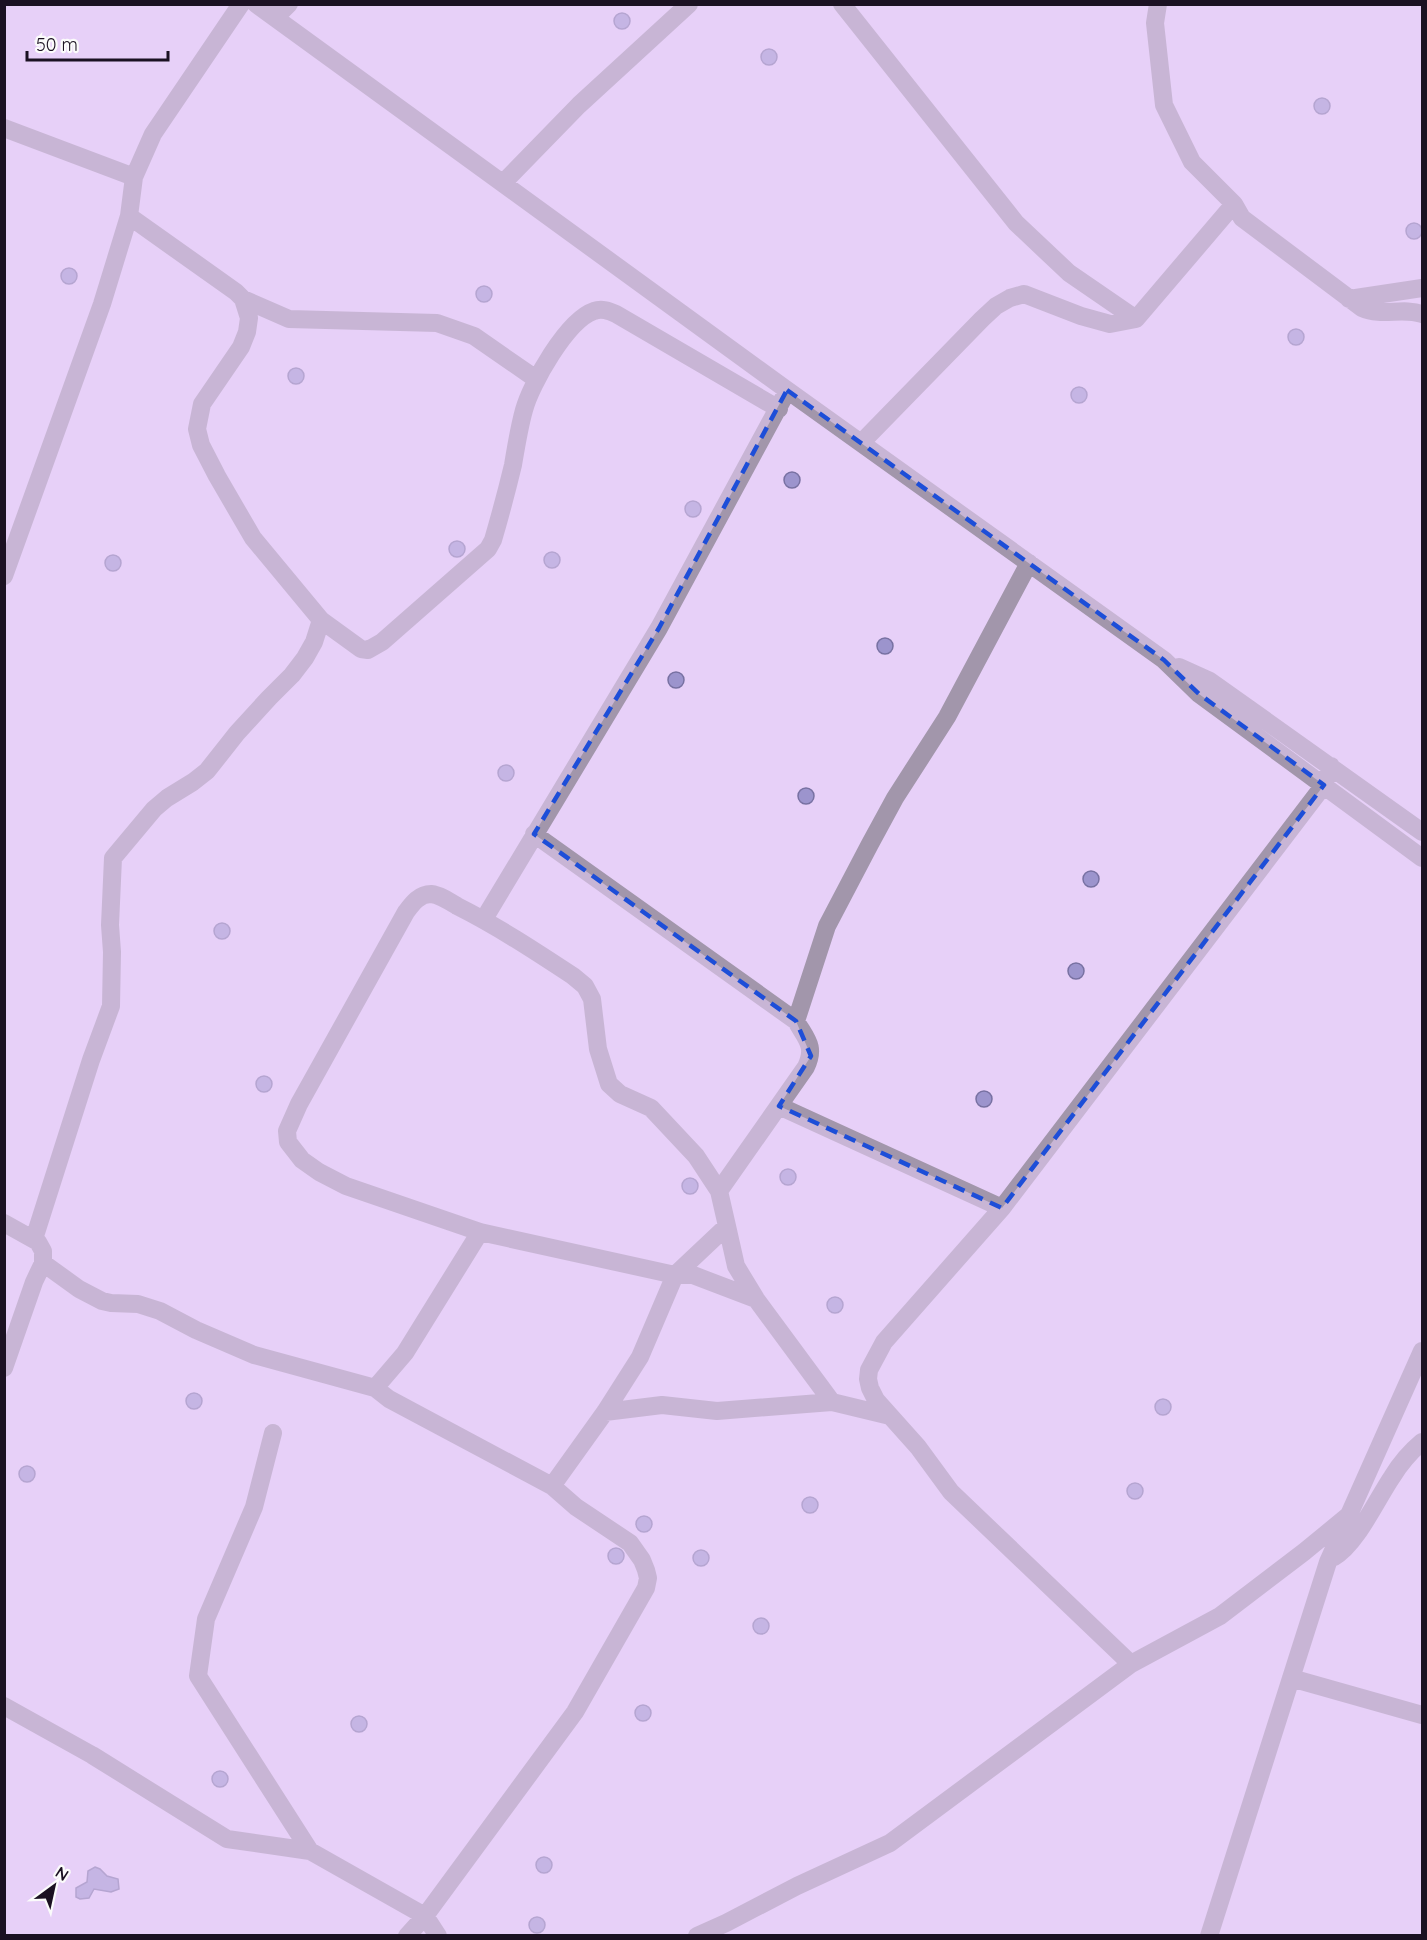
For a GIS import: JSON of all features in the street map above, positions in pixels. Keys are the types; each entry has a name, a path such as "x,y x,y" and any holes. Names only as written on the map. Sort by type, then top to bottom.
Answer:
{"street":[{"path":"4,576 102,304 129,216 134,177 153,134 241,4"},
{"path":"256,4 787,390 1164,660 1199,694 1422,858"},
{"path":"275,18 289,4"},
{"path":"503,183 579,105 689,4"},
{"path":"842,4 1016,223 1069,273 1136,319"},
{"path":"1158,4 1155,23 1164,105 1192,162 1234,204 1242,218 1349,299 1369,311 1381,313 1406,311 1422,314"},
{"path":"4,128 134,177"},
{"path":"862,442 982,319 996,306 1010,298 1024,294 1081,316 1110,324 1136,319 1234,204"},
{"path":"129,216 243,299 289,319 437,323 474,336 536,379"},
{"path":"1349,299 1422,288"},
{"path":"243,299 249,318 247,332 242,347 202,404 197,429 201,445 253,538 321,620 361,649 368,650 382,642 483,554 493,540 512,468 524,409 536,379 567,333 595,310 607,310 779,409"},
{"path":"484,919 659,628 779,409 787,390"},
{"path":"796,1021 827,926 895,798 947,717 1029,563"},
{"path":"34,1239 91,1060 111,1006 113,858 154,809 207,771 249,719 292,675 314,642 321,620"},
{"path":"1164,660 1210,681 1422,832"},
{"path":"1131,1664 951,1492 918,1447 876,1400 868,1379 872,1361 884,1342 1002,1208 1324,785 1331,766"},
{"path":"534,834 796,1021 811,1047 812,1056 806,1067 719,1191"},
{"path":"756,1299 693,1275 675,1275 480,1233 346,1186 319,1172 294,1152 288,1142 287,1131 291,1119 414,901 423,895 432,894 440,897 484,919 585,986 592,999 598,1048 609,1084 620,1094 651,1108 696,1156 719,1191 736,1266 756,1299 832,1402"},
{"path":"779,1106 1002,1208"},
{"path":"4,1223 34,1239 42,1246 44,1263 34,1282 4,1368"},
{"path":"552,1486 605,1412 640,1357 675,1275 728,1226"},
{"path":"375,1388 405,1353 480,1233"},
{"path":"44,1263 79,1289 102,1301 111,1304 138,1304 160,1311 196,1330 254,1355 375,1388 389,1399 552,1486 576,1507 630,1543 642,1560 648,1578 646,1588 575,1712 425,1916 407,1935"},
{"path":"1209,1935 1328,1562 1422,1351"},
{"path":"605,1412 662,1405 717,1411 832,1402 890,1416"},
{"path":"273,1433 254,1508 206,1619 198,1676 310,1851"},
{"path":"1328,1562 1339,1555 1353,1539 1398,1468 1422,1442"},
{"path":"697,1935 721,1929 796,1886 890,1843 1131,1664 1220,1616 1348,1515"},
{"path":"1291,1678 1422,1715"},
{"path":"4,1706 92,1755 227,1839 310,1851 425,1916 438,1935"}],"highlighted area":[{"path":"787,390 1164,660 1199,694 1324,785 1002,1208 779,1106 811,1056 796,1021 534,834 659,628"}],"building":[{"path":"622,13 628,15 630,21 628,27 622,29 616,27 614,21 616,15"},
{"path":"769,49 775,51 777,57 775,63 769,65 763,63 761,57 763,51"},
{"path":"1322,98 1328,100 1330,106 1328,112 1322,114 1316,112 1314,106 1316,100"},
{"path":"1414,223 1420,225 1422,231 1420,237 1414,239 1408,237 1406,231 1408,225"},
{"path":"69,268 75,270 77,276 75,282 69,284 63,282 61,276 63,270"},
{"path":"484,286 490,288 492,294 490,300 484,302 478,300 476,294 478,288"},
{"path":"1296,329 1302,331 1304,337 1302,343 1296,345 1290,343 1288,337 1290,331"},
{"path":"296,368 302,370 304,376 302,382 296,384 290,382 288,376 290,370"},
{"path":"1079,387 1085,389 1087,395 1085,401 1079,403 1073,401 1071,395 1073,389"},
{"path":"792,472 798,474 800,480 798,486 792,488 786,486 784,480 786,474"},
{"path":"693,501 699,503 701,509 699,515 693,517 687,515 685,509 687,503"},
{"path":"457,541 463,543 465,549 463,555 457,557 451,555 449,549 451,543"},
{"path":"552,552 558,554 560,560 558,566 552,568 546,566 544,560 546,554"},
{"path":"113,555 119,557 121,563 119,569 113,571 107,569 105,563 107,557"},
{"path":"885,638 891,640 893,646 891,652 885,654 879,652 877,646 879,640"},
{"path":"676,672 682,674 684,680 682,686 676,688 670,686 668,680 670,674"},
{"path":"506,765 512,767 514,773 512,779 506,781 500,779 498,773 500,767"},
{"path":"806,788 812,790 814,796 812,802 806,804 800,802 798,796 800,790"},
{"path":"1091,871 1097,873 1099,879 1097,885 1091,887 1085,885 1083,879 1085,873"},
{"path":"222,923 228,925 230,931 228,937 222,939 216,937 214,931 216,925"},
{"path":"1076,963 1082,965 1084,971 1082,977 1076,979 1070,977 1068,971 1070,965"},
{"path":"264,1076 270,1078 272,1084 270,1090 264,1092 258,1090 256,1084 258,1078"},
{"path":"984,1091 990,1093 992,1099 990,1105 984,1107 978,1105 976,1099 978,1093"},
{"path":"788,1169 794,1171 796,1177 794,1183 788,1185 782,1183 780,1177 782,1171"},
{"path":"690,1178 696,1180 698,1186 696,1192 690,1194 684,1192 682,1186 684,1180"},
{"path":"835,1297 841,1299 843,1305 841,1311 835,1313 829,1311 827,1305 829,1299"},
{"path":"194,1393 200,1395 202,1401 200,1407 194,1409 188,1407 186,1401 188,1395"},
{"path":"1163,1399 1169,1401 1171,1407 1169,1413 1163,1415 1157,1413 1155,1407 1157,1401"},
{"path":"27,1466 33,1468 35,1474 33,1480 27,1482 21,1480 19,1474 21,1468"},
{"path":"1135,1483 1141,1485 1143,1491 1141,1497 1135,1499 1129,1497 1127,1491 1129,1485"},
{"path":"810,1497 816,1499 818,1505 816,1511 810,1513 804,1511 802,1505 804,1499"},
{"path":"644,1516 650,1518 652,1524 650,1530 644,1532 638,1530 636,1524 638,1518"},
{"path":"616,1548 622,1550 624,1556 622,1562 616,1564 610,1562 608,1556 610,1550"},
{"path":"701,1550 707,1552 709,1558 707,1564 701,1566 695,1564 693,1558 695,1552"},
{"path":"758,1618 764,1618 769,1626 767,1632 758,1634 753,1629 753,1623"},
{"path":"643,1705 649,1707 651,1713 649,1719 643,1721 637,1719 635,1713 637,1707"},
{"path":"359,1716 365,1718 367,1724 365,1730 359,1732 353,1730 351,1724 353,1718"},
{"path":"220,1771 226,1773 228,1779 226,1785 220,1787 214,1785 212,1779 214,1773"},
{"path":"544,1857 550,1859 552,1865 550,1871 544,1873 538,1871 536,1865 538,1859"},
{"path":"95,1867 107,1876 118,1879 119,1889 111,1892 94,1889 89,1898 76,1897 76,1888 87,1882 88,1871"},
{"path":"537,1917 543,1919 545,1925 543,1931 537,1933 531,1931 529,1925 531,1919"}]}
